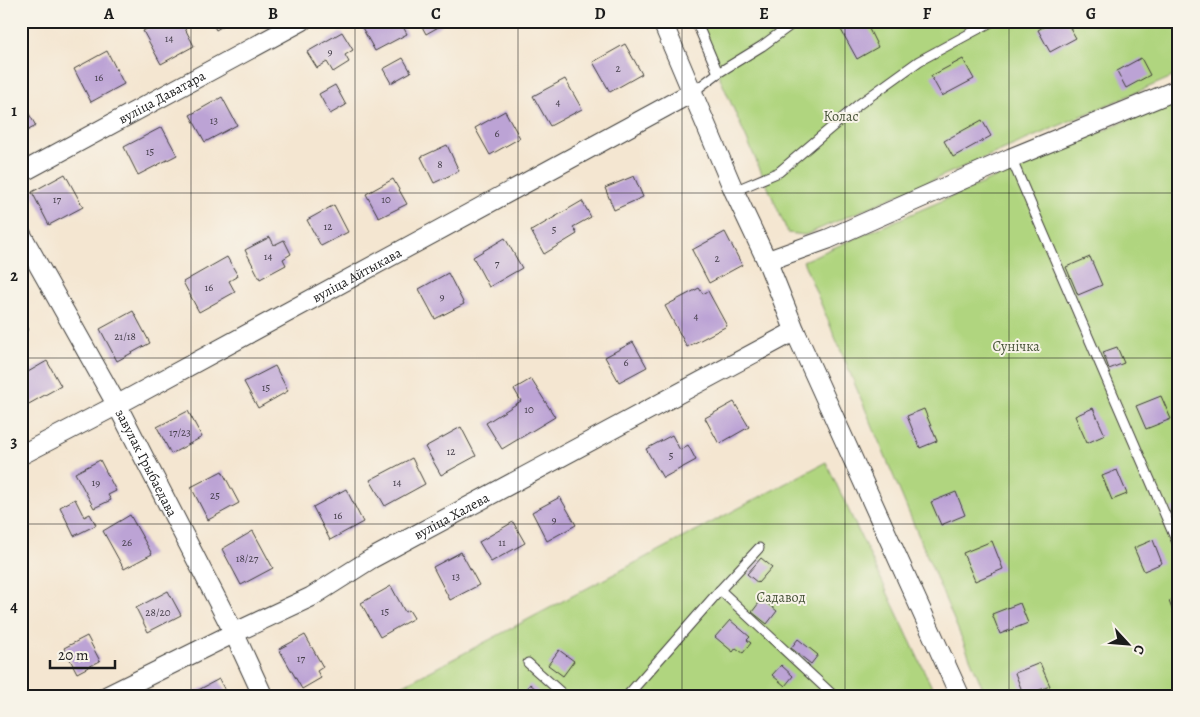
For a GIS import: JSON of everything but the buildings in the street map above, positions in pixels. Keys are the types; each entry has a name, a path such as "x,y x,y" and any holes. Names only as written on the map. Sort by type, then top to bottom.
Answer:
{"street":[{"name":"вуліца Даватара","path":"21,173 302,21"},
{"path":"662,21 734,191 767,261 794,332 960,696"},
{"path":"767,261 828,239 1011,158 1179,89"},
{"name":"вуліца Айтыкава","path":"21,455 117,405 693,92"},
{"name":"завулак Грыбаедава","path":"21,234 117,405 234,633 263,696"},
{"name":"вуліца Халева","path":"107,696 234,633 311,598 371,559 794,332"}],"lane":[{"path":"696,21 718,73"},
{"path":"693,92 796,21"},
{"path":"734,191 779,172 858,105 919,60 993,21"},
{"path":"1011,158 1179,547"},
{"path":"627,696 759,548"},
{"path":"720,590 834,696"},
{"path":"528,664 565,696"}],"green space":[{"name":"Колас","path":"695,21 1179,21 1179,74 805,235 788,233"},
{"name":"Сунічка","path":"1179,98 1179,696 986,696 803,261"},
{"name":"Садавод","path":"826,462 936,696 383,696"}]}
